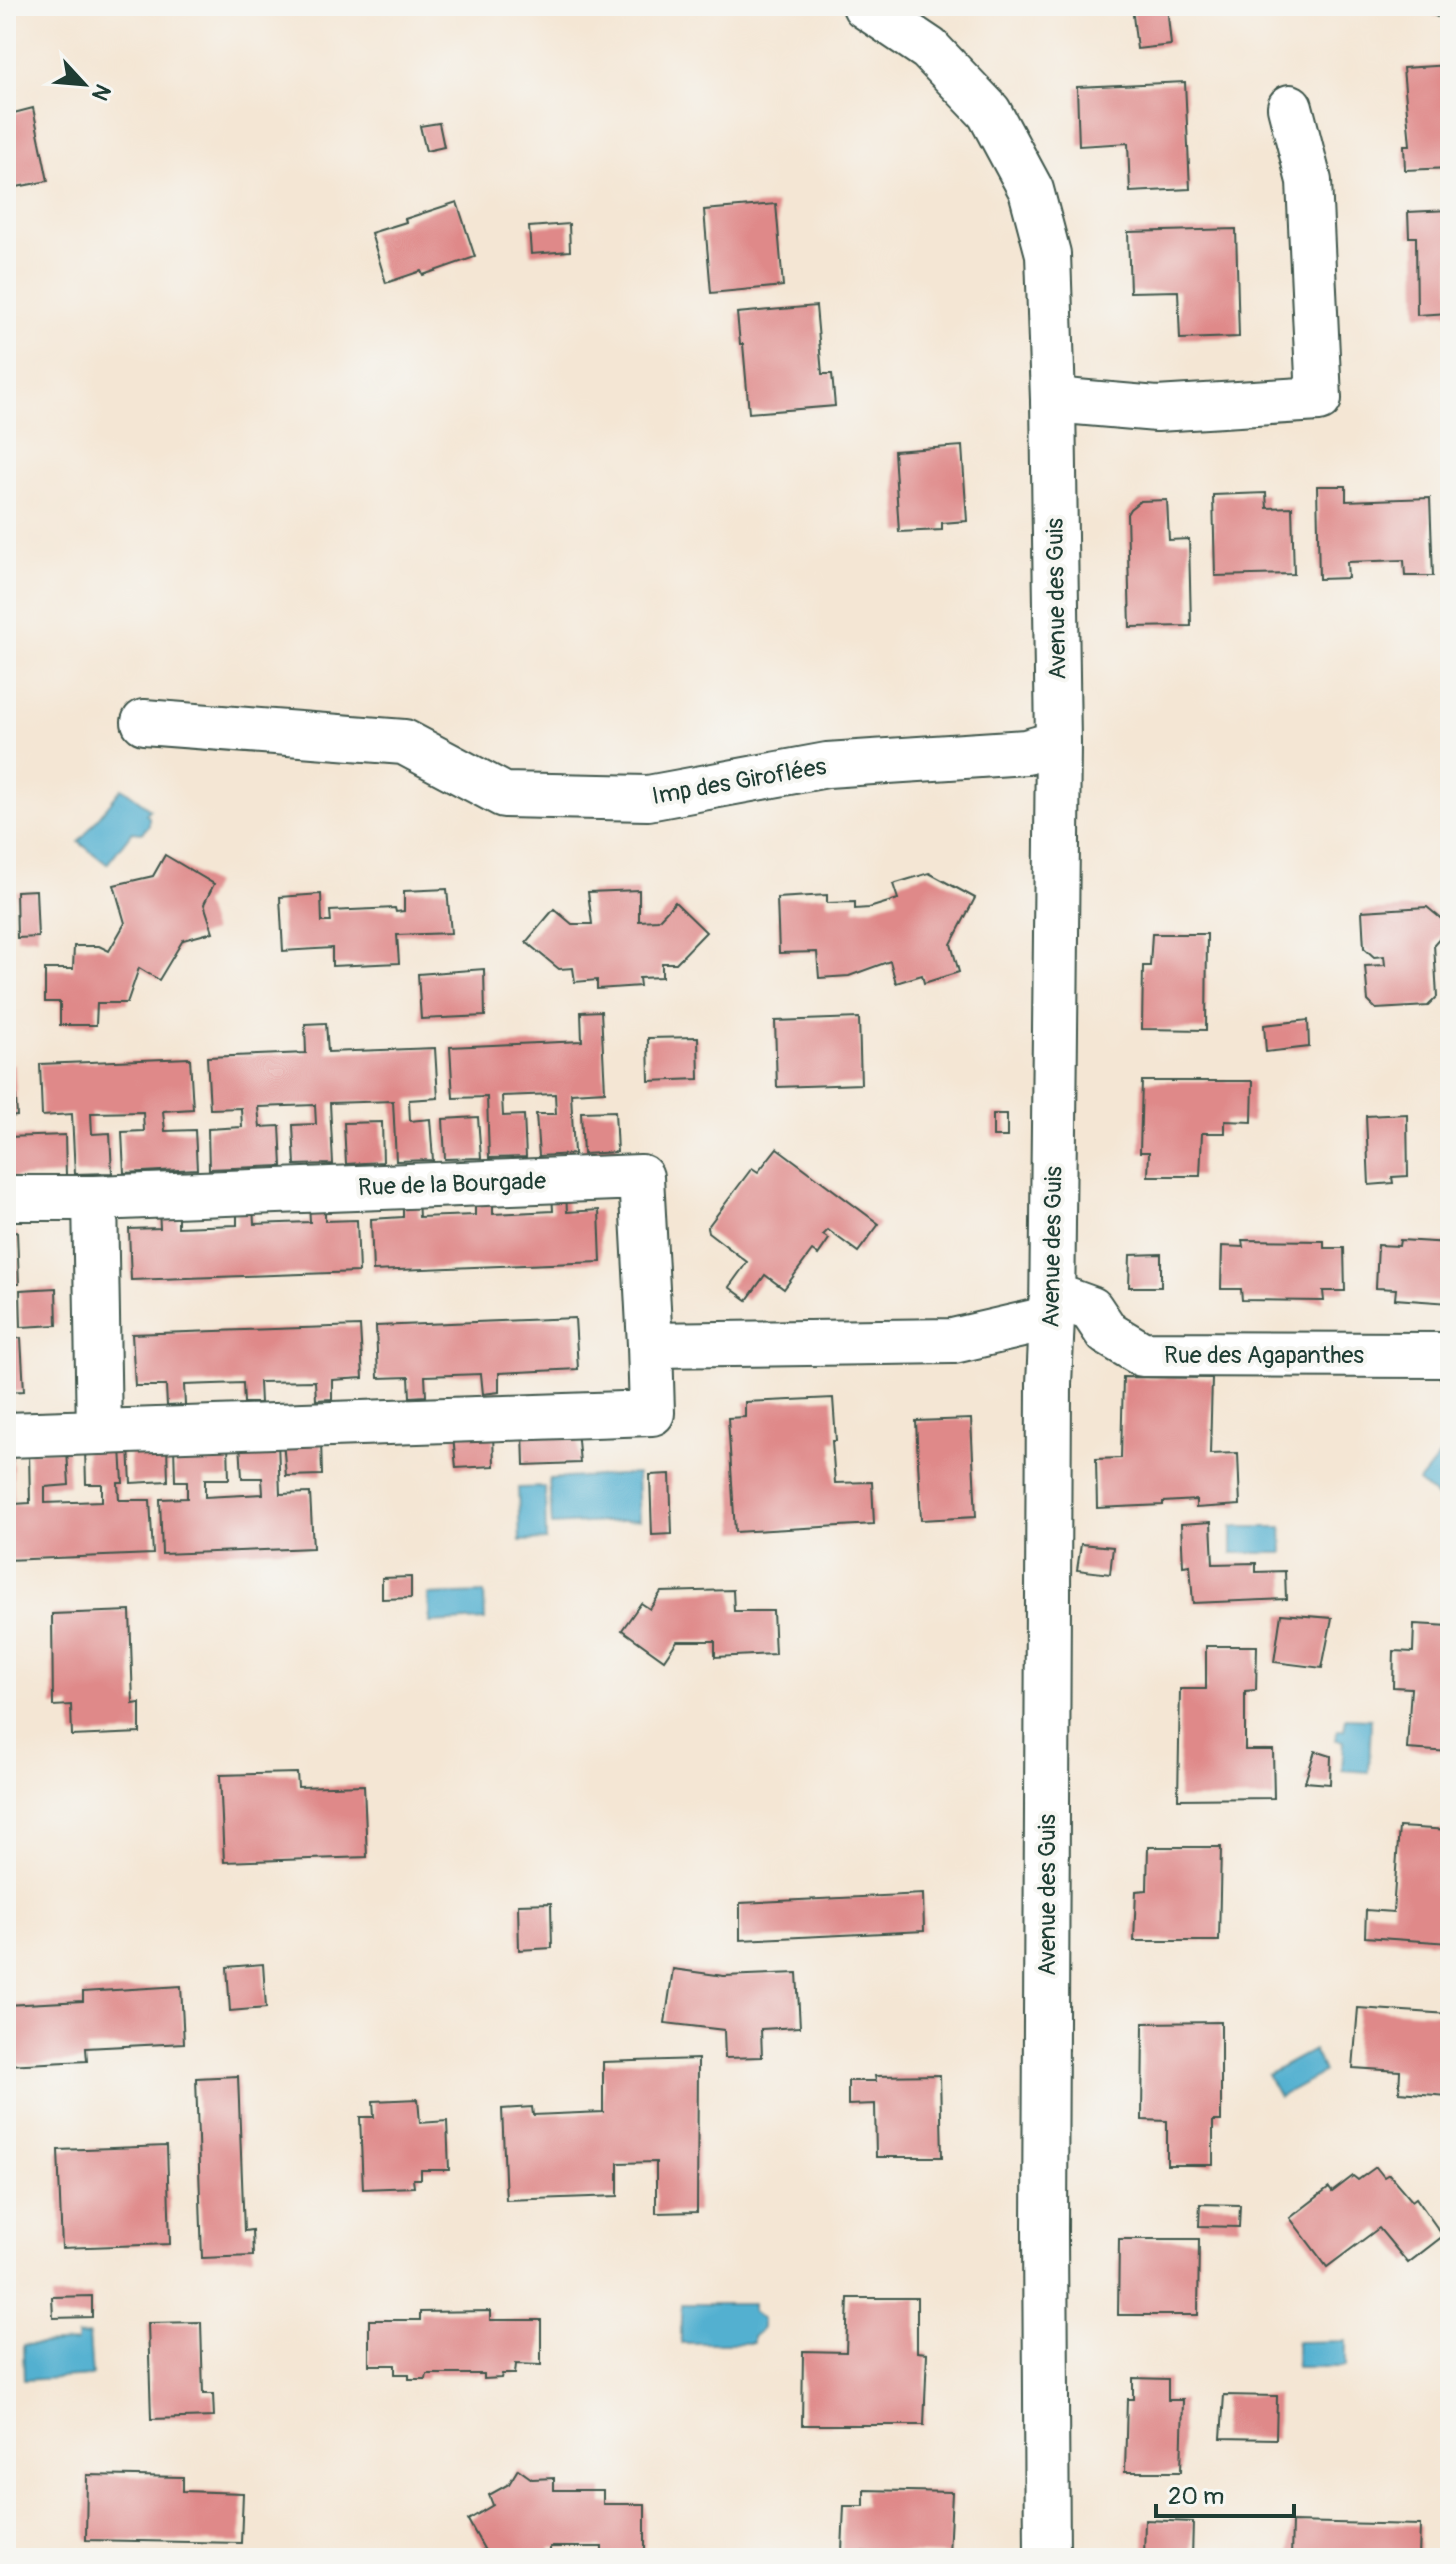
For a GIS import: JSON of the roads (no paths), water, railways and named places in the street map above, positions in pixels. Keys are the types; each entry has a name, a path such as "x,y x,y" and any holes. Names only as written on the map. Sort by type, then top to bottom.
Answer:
{"street":[{"name":"Avenue des Guis","path":"865,6 929,49 989,112 1031,190 1048,254 1058,743 1049,1384 1045,2185 1047,2558"},
{"path":"1053,400 1157,409 1319,399 1309,181 1290,107"},
{"name":"Imp des Giroflées","path":"144,722 404,742 504,795 648,798 827,765 1026,752 1058,743"},
{"name":"Rue de la Bourgade","path":"6,1198 95,1198 641,1177 652,1413 6,1435"},
{"path":"95,1198 99,1432"},
{"name":"Rue des Agapanthes","path":"1051,1310 1069,1301 1091,1309 1107,1333 1142,1354 1450,1355"},
{"path":"650,1345 953,1341 1051,1310"}],"water":[{"path":"122,788 150,809 146,814 149,825 142,833 132,832 107,864 79,842"},
{"path":"1450,1443 1450,1495 1443,1503 1419,1482"},
{"path":"637,1474 639,1520 552,1525 549,1479"},
{"path":"545,1487 546,1540 520,1541 518,1488"},
{"path":"1232,1527 1282,1527 1283,1553 1232,1553"},
{"path":"484,1593 485,1620 430,1623 428,1595"},
{"path":"1346,1718 1371,1719 1369,1772 1342,1770 1344,1741 1336,1740 1337,1730 1344,1730"},
{"path":"1313,2050 1324,2072 1279,2097 1267,2075"},
{"path":"681,2304 753,2304 753,2312 762,2319 762,2329 753,2337 753,2343 681,2343"},
{"path":"89,2335 92,2376 24,2380 23,2345 77,2342 77,2336"},
{"path":"1346,2341 1346,2367 1296,2367 1296,2342"}]}
